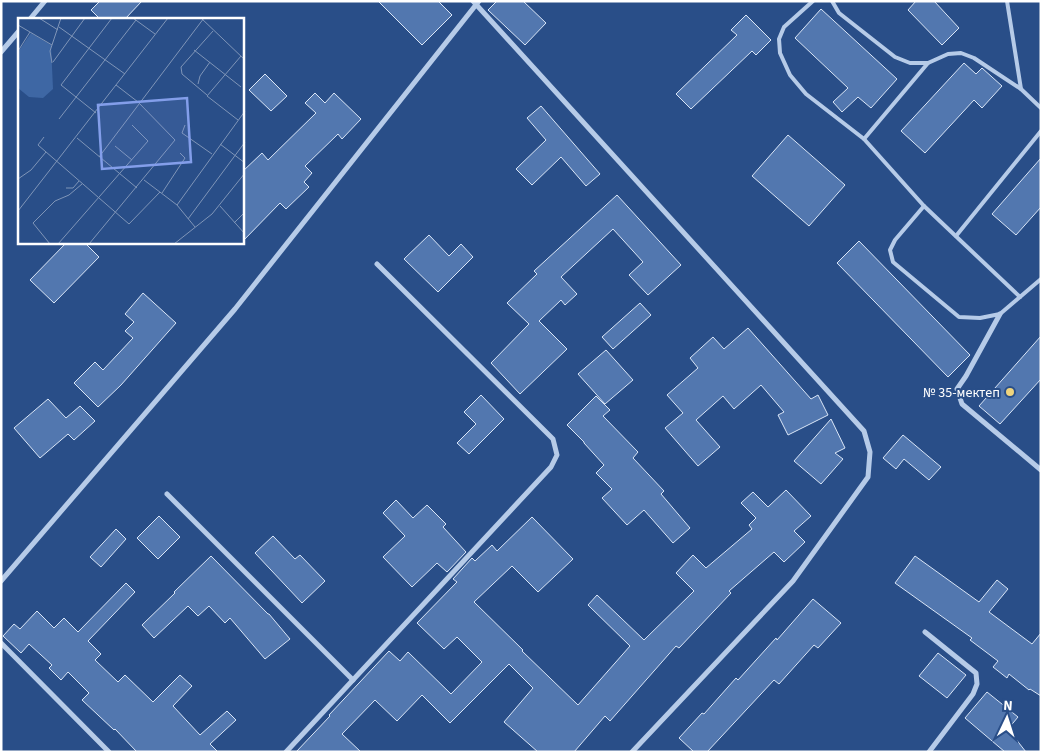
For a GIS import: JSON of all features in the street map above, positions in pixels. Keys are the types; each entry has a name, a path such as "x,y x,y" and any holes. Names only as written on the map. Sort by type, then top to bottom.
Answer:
{"street":[{"path":"31,18 44,1"},
{"path":"1,581 235,309 476,2 864,431 870,452 868,477 793,581 632,752"},
{"path":"1,52 18,32"},
{"path":"286,752 551,467 557,455 553,439 377,264"},
{"path":"1000,314 957,389 962,404 1041,470"},
{"path":"167,494 353,680"},
{"path":"925,632 976,673 977,684 973,694 929,752"},
{"path":"2,646 109,752"}],"lane":[{"path":"813,1 784,27 779,39 780,52 790,75 806,94 864,139 924,206 1020,297"},
{"path":"832,1 839,13 895,57 910,63 928,63 948,54 961,53 974,58 1021,89 1041,108"},
{"path":"1007,1 1021,89"},
{"path":"864,139 928,63"},
{"path":"956,236 1041,131"},
{"path":"924,206 895,240 890,250 893,262 959,317 980,318 1000,314 1041,279"}],"building":[{"path":"100,1 142,1 126,18 99,18 91,10"},
{"path":"378,1 438,1 452,15 422,45"},
{"path":"497,1 523,1 546,23 525,45 488,10"},
{"path":"916,1 934,1 959,28 942,45 908,10"},
{"path":"821,9 897,79 871,108 858,97 842,112 833,102 848,88 795,38"},
{"path":"746,15 771,40 756,55 752,51 691,109 676,94 737,35 731,30"},
{"path":"964,63 976,74 982,68 1002,86 982,108 974,100 925,153 901,131"},
{"path":"265,74 287,96 271,111 249,90"},
{"path":"315,93 325,103 334,93 361,119 342,139 338,134 305,166 312,173 304,182 309,187 286,209 280,203 244,240 244,170 262,153 268,160 316,113 305,103"},
{"path":"541,106 600,174 586,186 561,157 532,185 516,169 546,140 527,118"},
{"path":"788,135 845,185 809,226 752,176"},
{"path":"1041,158 1041,207 1016,235 992,214"},
{"path":"617,195 681,265 648,295 629,275 643,262 613,229 561,277 577,294 565,305 561,300 539,321 567,349 520,394 491,363 529,324 507,303 537,274 534,271"},
{"path":"429,235 449,256 461,244 473,257 438,292 404,259"},
{"path":"859,241 970,355 948,377 837,263"},
{"path":"65,244 86,244 99,257 54,303 30,280"},
{"path":"143,293 176,323 121,385 98,407 74,383 95,362 103,370 133,338 125,331 134,322 125,314"},
{"path":"640,303 651,315 613,349 602,337"},
{"path":"748,328 811,399 818,395 828,415 788,435 778,415 784,412 761,385 734,409 723,396 696,420 720,447 698,466 665,428 683,413 667,395 698,368 690,358 713,337 724,349"},
{"name":"№ 35-мектеп","path":"1041,336 1041,379 1000,424 979,406"},
{"path":"606,350 633,380 605,404 578,374"},
{"path":"481,395 504,419 469,454 457,443 476,424 464,412"},
{"path":"596,396 610,410 603,416 638,452 633,458 664,491 661,494 690,528 673,543 644,510 627,525 602,498 612,489 596,473 604,465 567,425"},
{"path":"48,399 66,418 80,406 95,421 74,440 68,434 40,458 14,428"},
{"path":"831,419 845,448 835,453 843,459 821,484 794,461"},
{"path":"903,435 941,467 929,480 904,459 896,469 883,458"},
{"path":"786,490 811,516 794,531 805,542 784,562 774,552 729,591 731,593 679,648 676,646 610,721 605,716 574,752 538,752 504,722 533,688 509,664 450,723 422,695 397,721 375,700 342,734 361,752 296,752 389,651 400,661 408,652 451,694 482,662 457,637 444,649 417,623 457,582 453,579 472,558 475,561 492,545 497,551 532,517 573,559 538,592 512,566 474,602 578,705 630,646 588,605 597,595 644,640 694,591 676,573 693,555 706,568 752,529 749,525 756,518 741,503 753,492 768,507"},
{"path":"396,500 413,518 427,505 446,524 443,527 466,552 447,572 437,563 412,587 383,557 405,536 383,513"},
{"path":"159,516 180,537 158,559 137,538"},
{"path":"116,529 126,539 101,567 90,557"},
{"path":"273,536 295,559 300,555 325,581 302,603 255,553"},
{"path":"211,556 269,614 290,639 265,659 230,618 225,623 209,606 198,616 188,606 154,638 142,625"},
{"path":"915,556 979,602 997,580 1008,589 989,612 1032,644 1041,633 1041,696 1029,690 1009,674 1007,678 993,667 998,661 970,640 972,638 895,583"},
{"path":"126,583 135,592 88,641 101,654 95,660 118,682 125,675 153,702 180,675 192,686 173,706 200,735 227,711 236,720 210,744 218,752 137,752 115,729 82,700 89,693 68,672 61,680 49,668 52,665 29,644 21,653 3,636 14,624 20,629 37,611 54,628 64,618 78,632"},
{"path":"813,599 841,623 818,648 814,645 779,684 774,680 707,752 694,752 679,738 702,713 704,714 736,678 738,680 776,638 777,640"},
{"path":"938,653 966,675 947,698 919,676"},
{"path":"987,692 1018,717 1008,729 1026,752 1005,752 965,718"}],"place":[{"name":"№ 35-мектеп","path":"1010,392"}]}
